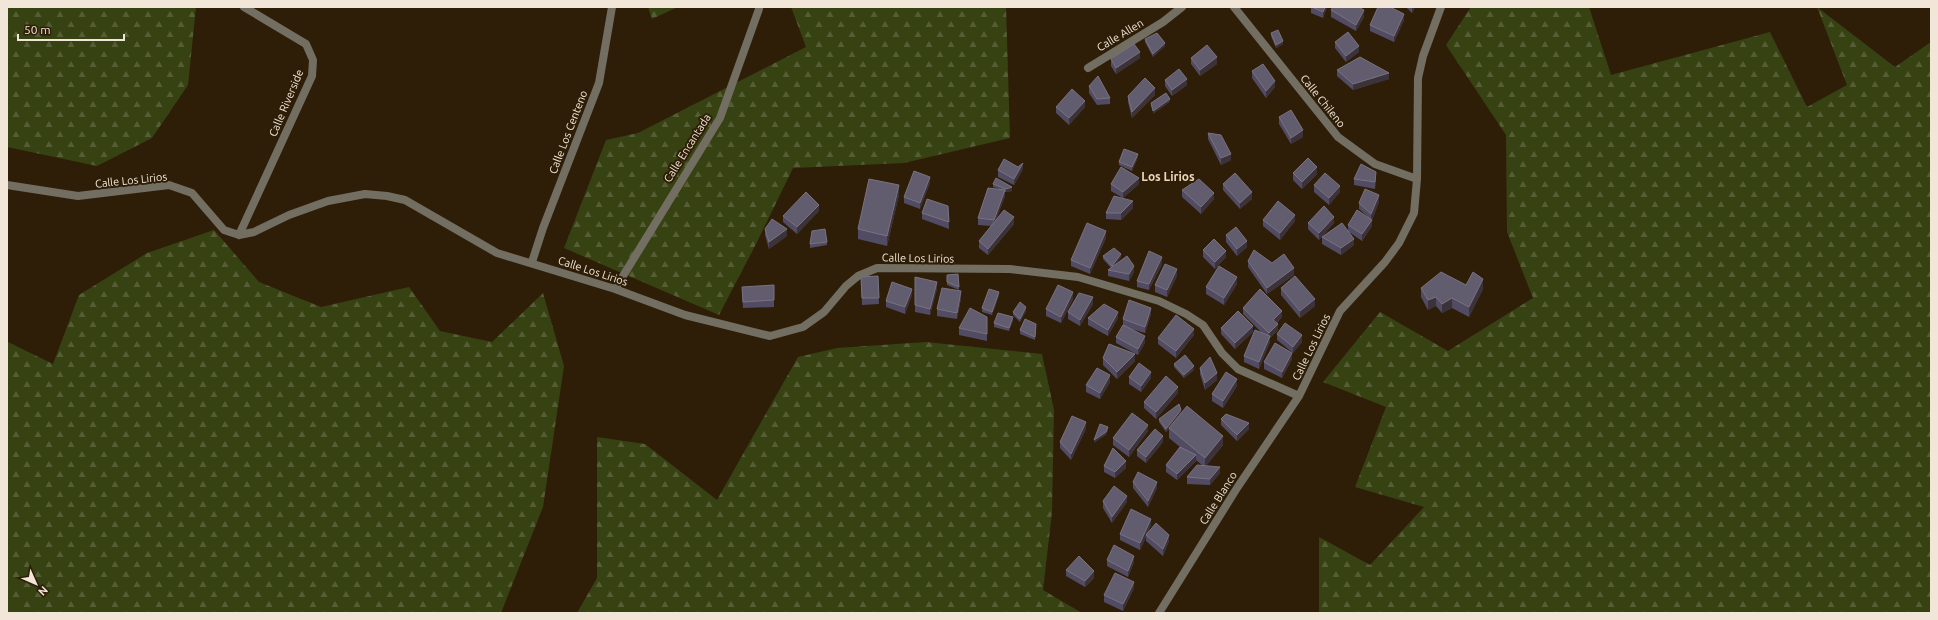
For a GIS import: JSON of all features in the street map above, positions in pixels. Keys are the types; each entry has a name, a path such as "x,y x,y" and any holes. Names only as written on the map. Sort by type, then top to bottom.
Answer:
{"street":[{"name":"Calle Riverside","path":"239,235 312,76 313,60 306,44 244,7"},
{"name":"Calle Los Centeno","path":"532,262 543,228 599,83 612,7"},
{"name":"Calle Allen","path":"1088,68 1163,22 1182,7"},
{"name":"Calle Chileno","path":"1234,7 1338,137 1375,164 1417,179"},
{"name":"Calle Los Lirios","path":"7,185 78,196 169,185 192,192 224,230 239,235 254,232 289,215 328,201 365,194 387,196 405,200 498,252 615,289 685,315 770,336 804,327 824,312 846,286 858,276 877,268 1010,269 1078,277 1159,301 1186,314 1203,325 1222,353 1238,369 1299,396 1340,311 1399,243 1414,213 1417,179 1418,78 1423,56 1441,7"},
{"name":"Calle Encantada","path":"615,289 720,118 759,9"},
{"name":"Calle Blanco","path":"1159,613 1237,488 1299,396"}],"green space":[{"path":"7,7 196,7 188,85 152,138 97,166 7,147"},
{"path":"648,7 678,7 652,19"},
{"path":"791,7 1006,7 1010,138 904,163 793,168 719,315 564,248 606,140 638,133 806,47"},
{"path":"1471,7 1589,7 1611,75 1770,32 1807,107 1847,85 1817,7 1895,67 1931,42 1931,613 1319,613 1319,537 1370,565 1424,507 1355,487 1386,407 1323,382 1380,312 1448,351 1533,298 1507,232 1506,135 1446,45"},
{"path":"214,230 259,282 321,307 409,287 440,331 492,342 543,293 564,366 543,507 501,613 7,613 7,334 8,342 53,364 79,295 147,253"},
{"path":"926,342 1042,354 1054,410 1052,512 1043,590 1082,613 577,613 597,578 597,437 645,444 717,500 798,357 837,348"}],"building":[{"path":"1312,7 1325,7 1323,12"},
{"path":"1333,7 1358,7 1364,10 1356,25 1331,10"},
{"path":"1378,7 1390,7 1404,14 1394,36 1370,25"},
{"path":"1278,30 1283,41 1276,45 1271,33"},
{"path":"1348,32 1359,46 1346,56 1335,42"},
{"path":"1157,33 1165,43 1153,54 1145,39"},
{"path":"1134,44 1140,52 1116,68 1111,59"},
{"path":"1207,45 1217,57 1200,70 1191,58"},
{"path":"1360,57 1389,73 1353,84 1337,70"},
{"path":"1263,64 1275,81 1266,91 1252,71"},
{"path":"1179,69 1187,79 1172,90 1165,80"},
{"path":"1098,76 1110,98 1097,99 1089,86"},
{"path":"1145,78 1155,88 1132,112 1128,96"},
{"path":"1072,89 1085,101 1069,118 1056,107"},
{"path":"1166,93 1170,99 1153,111 1151,103"},
{"path":"1291,110 1303,130 1291,138 1279,117"},
{"path":"1208,133 1221,135 1231,154 1221,158"},
{"path":"1124,149 1138,154 1132,167 1119,162"},
{"path":"1308,158 1317,167 1302,182 1293,173"},
{"path":"1004,159 1018,167 1023,163 1014,179 998,170"},
{"path":"1361,164 1376,172 1375,182 1354,179"},
{"path":"1121,167 1139,178 1123,192 1111,184"},
{"path":"914,171 930,177 920,203 904,197"},
{"path":"1235,173 1252,192 1240,203 1223,184"},
{"path":"1325,173 1340,186 1329,198 1314,185"},
{"path":"996,178 1012,187 1006,189 993,184"},
{"path":"869,179 899,185 887,236 858,229"},
{"path":"1199,179 1214,193 1201,207 1182,190"},
{"path":"988,188 1005,190 994,220 978,218"},
{"path":"1365,189 1379,195 1371,214 1359,203"},
{"path":"806,192 819,205 797,227 783,216"},
{"path":"1114,196 1133,201 1121,213 1106,213"},
{"path":"927,199 948,206 949,222 922,213"},
{"path":"1278,201 1295,215 1280,233 1263,220"},
{"path":"1324,206 1334,217 1319,233 1308,223"},
{"path":"1004,210 1014,217 988,249 979,241"},
{"path":"1357,210 1372,220 1362,234 1348,225"},
{"path":"772,219 787,229 769,242 765,229"},
{"path":"1087,223 1106,231 1090,268 1071,260"},
{"path":"1342,223 1354,239 1341,248 1322,237"},
{"path":"1236,227 1247,241 1237,249 1226,235"},
{"path":"825,229 827,242 810,244 812,231"},
{"path":"1214,239 1226,251 1215,262 1203,250"},
{"path":"1114,248 1121,254 1112,266 1103,256"},
{"path":"1254,250 1272,263 1284,254 1294,268 1267,288 1248,261"},
{"path":"1149,251 1162,257 1149,284 1137,281"},
{"path":"1127,256 1134,266 1129,274 1108,270"},
{"path":"1165,264 1177,269 1167,290 1155,285"},
{"path":"1219,266 1237,277 1224,298 1206,287"},
{"path":"1441,272 1466,285 1473,272 1483,279 1469,307 1452,298 1442,304 1436,297 1428,300 1421,288"},
{"path":"958,274 959,287 947,282 947,275"},
{"path":"878,276 879,298 862,298 861,277"},
{"path":"1295,276 1315,299 1300,311 1281,288"},
{"path":"915,277 937,282 930,309 915,305"},
{"path":"892,282 912,289 905,307 886,301"},
{"path":"774,285 774,300 743,302 742,287"},
{"path":"1058,285 1073,292 1061,317 1046,309"},
{"path":"942,288 961,291 957,313 937,309"},
{"path":"989,289 999,292 992,312 982,308"},
{"path":"1260,289 1282,311 1273,320 1278,324 1269,333 1243,308"},
{"path":"1079,293 1093,297 1080,320 1068,312"},
{"path":"1129,300 1151,308 1145,327 1123,319"},
{"path":"1020,302 1026,307 1020,319 1013,312"},
{"path":"1104,304 1118,312 1108,330 1088,318"},
{"path":"970,308 987,317 987,334 959,328"},
{"path":"1238,311 1253,326 1235,343 1221,328"},
{"path":"998,313 1013,317 1009,328 994,323"},
{"path":"1176,315 1194,329 1176,351 1158,338"},
{"path":"1025,319 1036,324 1035,337 1020,330"},
{"path":"1285,323 1302,335 1293,347 1277,334"},
{"path":"1123,325 1145,336 1138,349 1116,337"},
{"path":"1255,330 1270,336 1259,362 1244,356"},
{"path":"1275,343 1292,353 1282,372 1264,362"},
{"path":"1109,344 1135,354 1117,372 1103,358"},
{"path":"1185,355 1194,366 1184,375 1174,364"},
{"path":"1210,357 1217,373 1205,383 1200,368"},
{"path":"1139,363 1151,372 1141,386 1129,377"},
{"path":"1097,368 1110,375 1100,393 1086,385"},
{"path":"1226,372 1237,379 1223,401 1212,394"},
{"path":"1166,376 1178,387 1156,412 1144,402"},
{"path":"1179,404 1181,410 1166,429 1159,419"},
{"path":"1187,406 1223,436 1205,458 1169,428"},
{"path":"1132,413 1148,425 1129,450 1113,438"},
{"path":"1226,414 1249,423 1237,435 1221,419"},
{"path":"1072,416 1086,422 1071,454 1060,442"},
{"path":"1100,424 1108,427 1106,432 1094,440"},
{"path":"1155,429 1163,436 1146,457 1137,450"},
{"path":"1180,447 1196,455 1177,474 1166,465"},
{"path":"1113,448 1126,461 1115,472 1104,466"},
{"path":"1197,465 1220,467 1210,479 1187,477"},
{"path":"1138,472 1157,482 1148,501 1133,482"},
{"path":"1114,486 1127,496 1112,517 1103,501"},
{"path":"1131,509 1151,519 1140,543 1120,534"},
{"path":"1156,523 1169,535 1163,549 1146,535"},
{"path":"1114,545 1134,556 1128,571 1107,560"},
{"path":"1079,556 1094,571 1085,581 1066,570"},
{"path":"1115,573 1134,582 1123,604 1104,595"}],"district":[{"name":"Los Lirios","path":"1168,177"}]}
